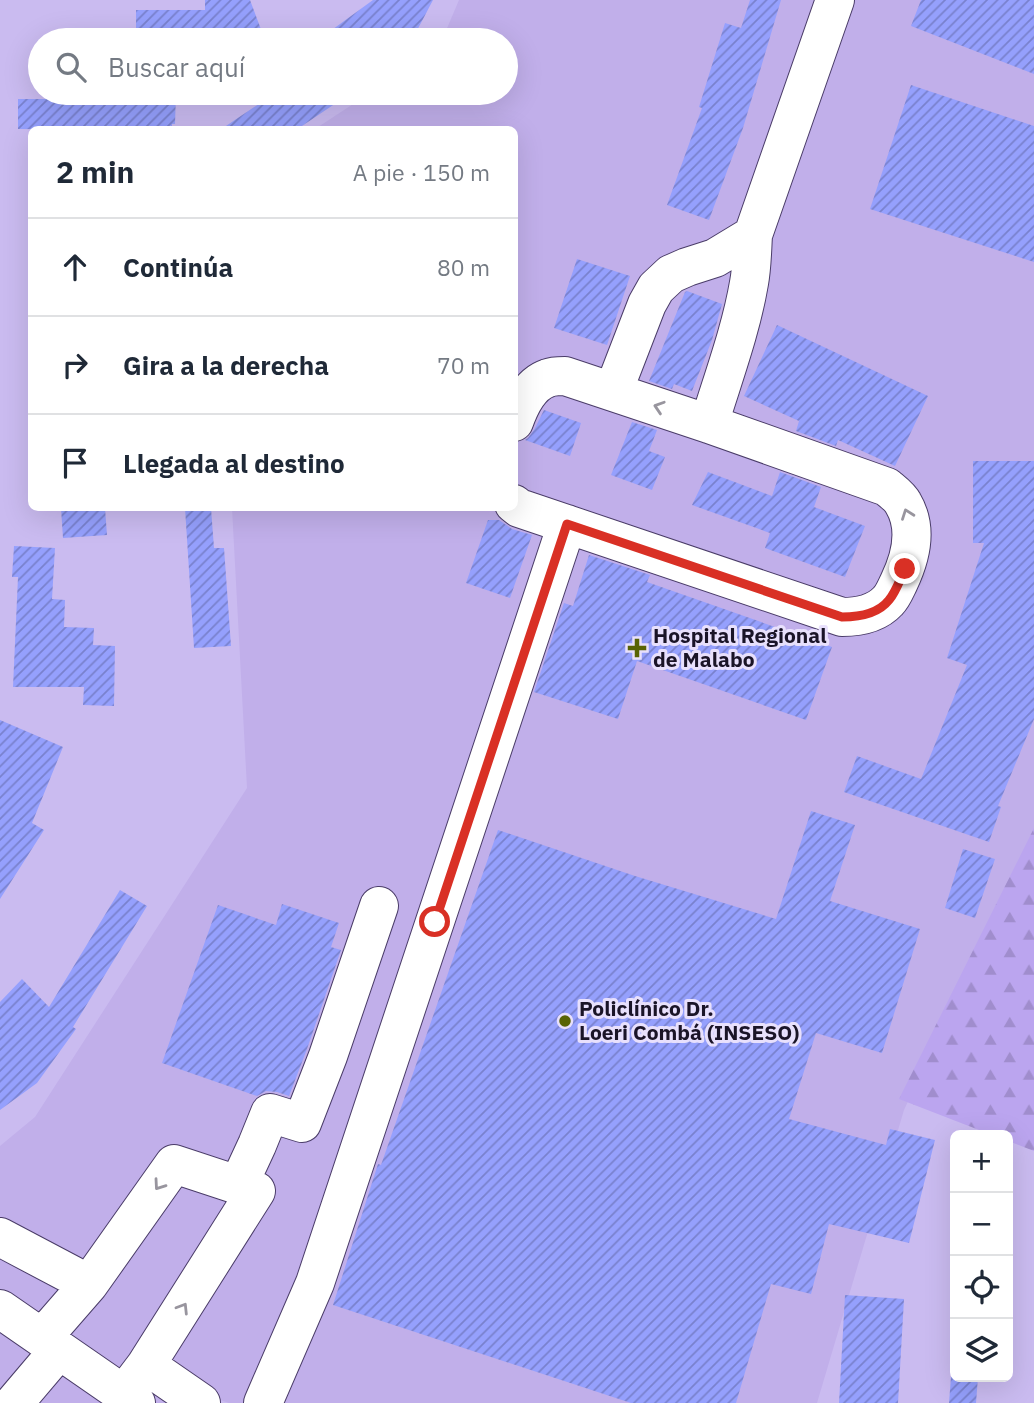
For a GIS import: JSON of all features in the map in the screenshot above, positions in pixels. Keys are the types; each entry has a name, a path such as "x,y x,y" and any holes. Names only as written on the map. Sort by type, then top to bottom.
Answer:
{"lane":[{"path":"709,424 749,285 753,235 835,0"},
{"path":"613,392 647,304 656,288 671,274 715,258 753,235"},
{"path":"518,412 533,387 548,378 565,376 887,487 902,500 911,520 912,539 905,569 890,600 877,610 858,617 842,617 518,507"},
{"path":"263,1403 315,1283 567,524"},
{"path":"238,1186 270,1113 302,1123 379,906"},
{"path":"14,1403 89,1284 174,1164 256,1191 135,1387"},
{"path":"0,1237 89,1284"},
{"path":"0,1309 51,1344 135,1387 201,1403"}],"shaded area":[{"name":"Hospital Regional de Malabo","path":"459,0 1034,0 1034,832 904,1110 817,1403 229,1403 209,1396 203,1403 0,1403 0,1146 35,1117 247,788 232,511 518,511 518,126 320,126 352,105 518,105 518,28 447,28"}],"green space":[{"path":"1034,828 1034,1151 1013,1143 1013,1130 979,1130 899,1099"}],"building":[{"path":"205,0 250,0 260,28 136,28 136,10 205,10"},
{"path":"373,0 433,0 418,28 334,28"},
{"path":"750,0 781,0 743,128 709,220 667,205 702,108 699,107 725,23 741,28"},
{"path":"921,0 1034,0 1034,74 911,26"},
{"path":"911,85 1034,126 1034,262 870,209"},
{"path":"18,99 28,99 28,105 176,105 175,124 28,126 28,129 18,129"},
{"path":"257,105 333,105 302,126 226,126"},
{"path":"577,259 630,276 607,345 554,328"},
{"path":"687,291 722,304 712,340 692,391 674,384 672,389 649,381"},
{"path":"777,325 928,396 895,466 838,440 836,446 796,431 799,421 744,396"},
{"path":"544,410 581,423 570,456 525,440 534,430"},
{"path":"632,422 657,430 649,451 665,457 652,490 611,475"},
{"path":"973,461 1034,461 1034,719 998,806 1001,807 989,842 844,792 857,756 921,779 967,665 947,658 984,543 973,543"},
{"path":"708,472 772,496 780,472 821,487 814,507 865,526 845,577 765,548 770,533 692,505"},
{"path":"61,511 105,511 107,535 63,538"},
{"path":"185,511 211,511 214,548 224,548 231,646 194,648"},
{"path":"488,520 499,520 512,529 532,535 510,598 466,583"},
{"path":"14,546 55,548 52,599 65,600 64,627 94,628 93,645 115,646 114,706 83,705 84,687 13,687 18,577 12,577"},
{"path":"589,555 650,575 647,582 832,647 806,720 637,661 618,719 534,692 564,603 573,606"},
{"path":"0,720 63,747 32,823 44,830 0,899"},
{"path":"811,811 855,825 830,901 920,929 882,1053 816,1033 789,1119 886,1145 890,1129 935,1140 909,1243 829,1224 811,1294 771,1284 736,1403 631,1403 333,1305 378,1164 381,1165 498,830 776,919"},
{"path":"963,849 995,859 975,918 945,908"},
{"path":"120,890 147,906 73,1027 76,1029 37,1083 0,1110 0,1002 22,979 49,1007"},
{"path":"282,904 339,923 331,947 341,950 289,1096 266,1091 257,1096 162,1063 218,905 276,925"},
{"path":"845,1295 904,1299 898,1403 839,1403"},
{"path":"951,1382 978,1382 976,1403 949,1403"}],"place":[{"name":"Hospital Regional de Malabo","path":"637,648"},
{"name":"Policlínico Dr. Loeri Combá (INSESO)","path":"565,1021"}],"route":[{"path":"435,922 567,524 842,617 858,617 877,610 890,600 905,569"}]}
